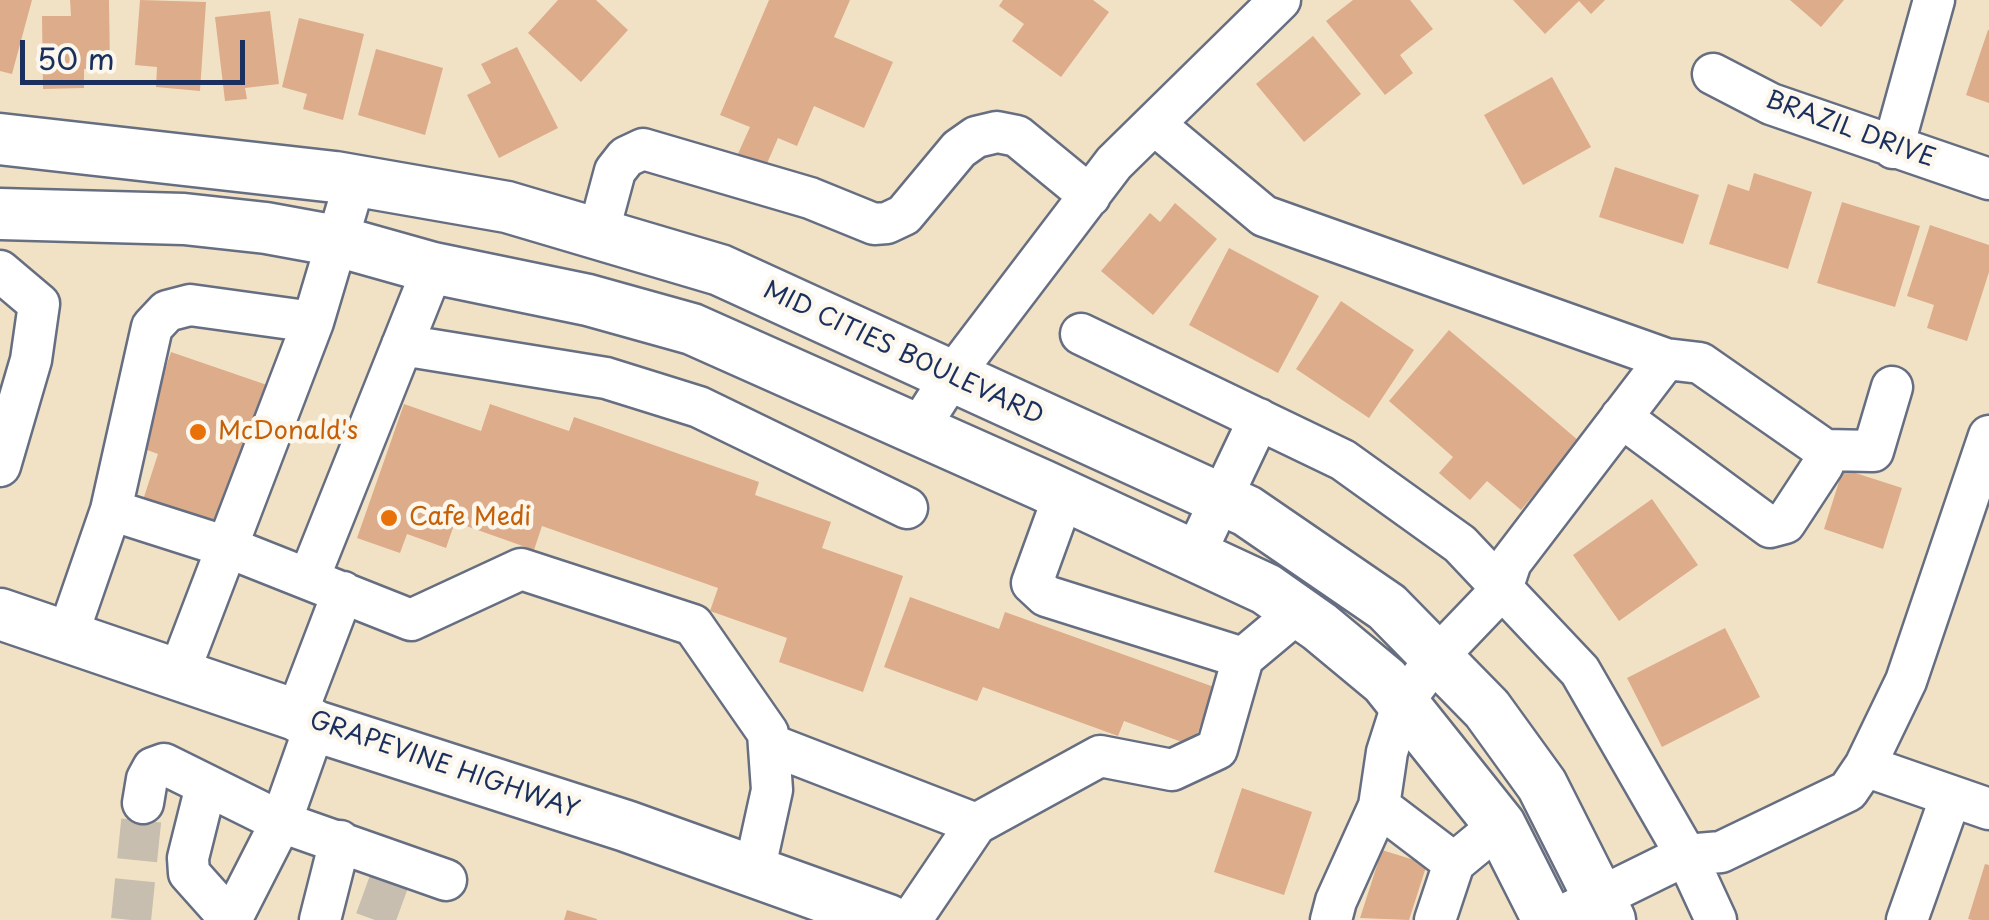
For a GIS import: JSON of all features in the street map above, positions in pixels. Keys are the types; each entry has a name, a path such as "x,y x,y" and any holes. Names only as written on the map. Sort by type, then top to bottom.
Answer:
{"main road":[{"name":"MID CITIES BOULEVARD","path":"0,139 355,180 506,208 720,270 1247,511 1387,608 1487,709 1542,785 1604,909"},
{"path":"0,214 184,219 266,228 588,300 692,329 1064,495 1266,590 1384,681 1500,824 1551,920"},
{"name":"GRAPEVINE HIGHWAY","path":"0,614 626,826 888,920"}],"street":[{"path":"918,429 952,376 1114,164 1280,0"},
{"path":"1893,148 1934,0"},
{"name":"BRAZIL DRIVE","path":"1713,74 1771,104 1989,179"},
{"path":"1154,124 1264,216 1666,359 1700,364 1825,450 1873,451 1892,387"},
{"path":"598,234 615,171 626,157 643,149 810,198 874,224 904,215 959,149 976,138 998,132 1016,136 1090,196"},
{"path":"178,675 313,322 355,180"},
{"path":"206,786 188,858 188,873 231,920 281,822 306,720 326,585 402,344 433,268"},
{"path":"0,270 39,304 31,360 0,466"},
{"path":"66,637 112,510 152,327 167,311 190,305 313,322"},
{"path":"1081,334 1344,460 1460,544 1580,671 1686,855 1716,920"},
{"path":"402,344 606,378 699,407 907,508"},
{"path":"1331,920 1379,806 1387,752 1403,702 1436,658 1502,589 1511,562 1666,359"},
{"path":"1621,417 1770,527 1785,523 1823,465 1825,450"},
{"path":"1194,556 1258,419"},
{"path":"1551,920 1604,909 1686,855 1721,852 1848,791 1865,766 1906,681 1989,436"},
{"path":"1064,495 1032,582 1039,590 1046,596 1242,658"},
{"path":"112,510 227,548 411,620 521,568 693,624 768,732 772,790 754,872"},
{"path":"911,920 976,824 1100,756 1172,770 1217,749 1242,658 1298,612"},
{"path":"768,744 976,824"},
{"path":"143,803 152,768 164,764 281,822 340,841 393,870 446,880"},
{"path":"1865,766 1989,809"},
{"path":"1907,920 1951,796"},
{"path":"1379,806 1454,863"},
{"path":"1435,920 1454,863 1500,824"},
{"path":"320,920 340,841"}],"building":[{"path":"0,0 32,0 12,74 0,71"},
{"path":"70,0 109,0 110,68 84,69 84,88 43,89 42,16 71,16"},
{"path":"140,0 206,2 200,91 156,87 157,67 135,65"},
{"path":"558,0 596,0 628,30 581,82 528,33"},
{"path":"769,0 850,0 834,37 893,62 864,128 814,106 797,146 778,138 765,168 737,156 750,127 720,115"},
{"path":"1003,0 1093,0 1109,12 1061,77 1012,41 1024,24 999,6"},
{"path":"1353,0 1410,0 1433,29 1400,55 1413,73 1385,95 1326,21"},
{"path":"1513,0 1605,0 1591,14 1579,1 1545,34"},
{"path":"1790,0 1844,0 1821,27"},
{"path":"270,11 279,84 245,88 247,99 225,101 215,17"},
{"path":"299,18 364,34 343,120 303,109 307,94 282,87"},
{"path":"1989,30 1989,103 1966,95"},
{"path":"1313,36 1361,94 1304,142 1256,84"},
{"path":"517,47 558,128 499,158 467,95 491,83 481,64"},
{"path":"376,49 443,68 425,135 358,115"},
{"path":"1552,77 1591,147 1523,185 1484,115"},
{"path":"1615,167 1699,195 1683,244 1599,217"},
{"path":"1754,173 1812,192 1788,269 1709,244 1728,184 1749,191"},
{"path":"1842,202 1920,226 1895,307 1817,283"},
{"path":"1175,203 1217,239 1153,315 1101,271 1150,213 1160,222"},
{"path":"1930,225 1989,245 1989,272 1967,341 1927,328 1934,305 1907,296"},
{"path":"1229,248 1319,296 1278,373 1189,325"},
{"path":"1341,301 1414,350 1369,418 1296,369"},
{"path":"1449,330 1579,441 1521,510 1487,481 1470,500 1439,473 1453,457 1389,401"},
{"path":"171,352 267,385 220,526 143,500 158,454 139,447"},
{"path":"404,404 481,431 490,404 569,431 574,417 759,482 755,495 831,522 822,548 903,576 863,692 779,662 787,638 710,611 718,588 542,526 534,550 455,522 446,548 407,534 400,553 357,538"},
{"path":"1843,469 1902,488 1883,549 1824,529"},
{"path":"1652,499 1698,565 1619,621 1573,555"},
{"path":"910,597 999,629 1005,612 1214,687 1193,746 1124,721 1118,736 983,687 977,701 884,667"},
{"path":"1725,628 1760,697 1662,747 1627,678"},
{"path":"1242,788 1312,812 1284,895 1214,872"},
{"path":"1382,850 1427,864 1409,920 1360,918"},
{"path":"1985,864 1989,865 1989,920 1968,919"},
{"path":"567,910 597,919 597,920 564,920"}],"tunnel":[{"path":"131,920 143,803"},
{"path":"375,920 390,879"}],"place":[{"name":"McDonald's","path":"198,432"},
{"name":"Cafe Medi","path":"389,518"}]}
